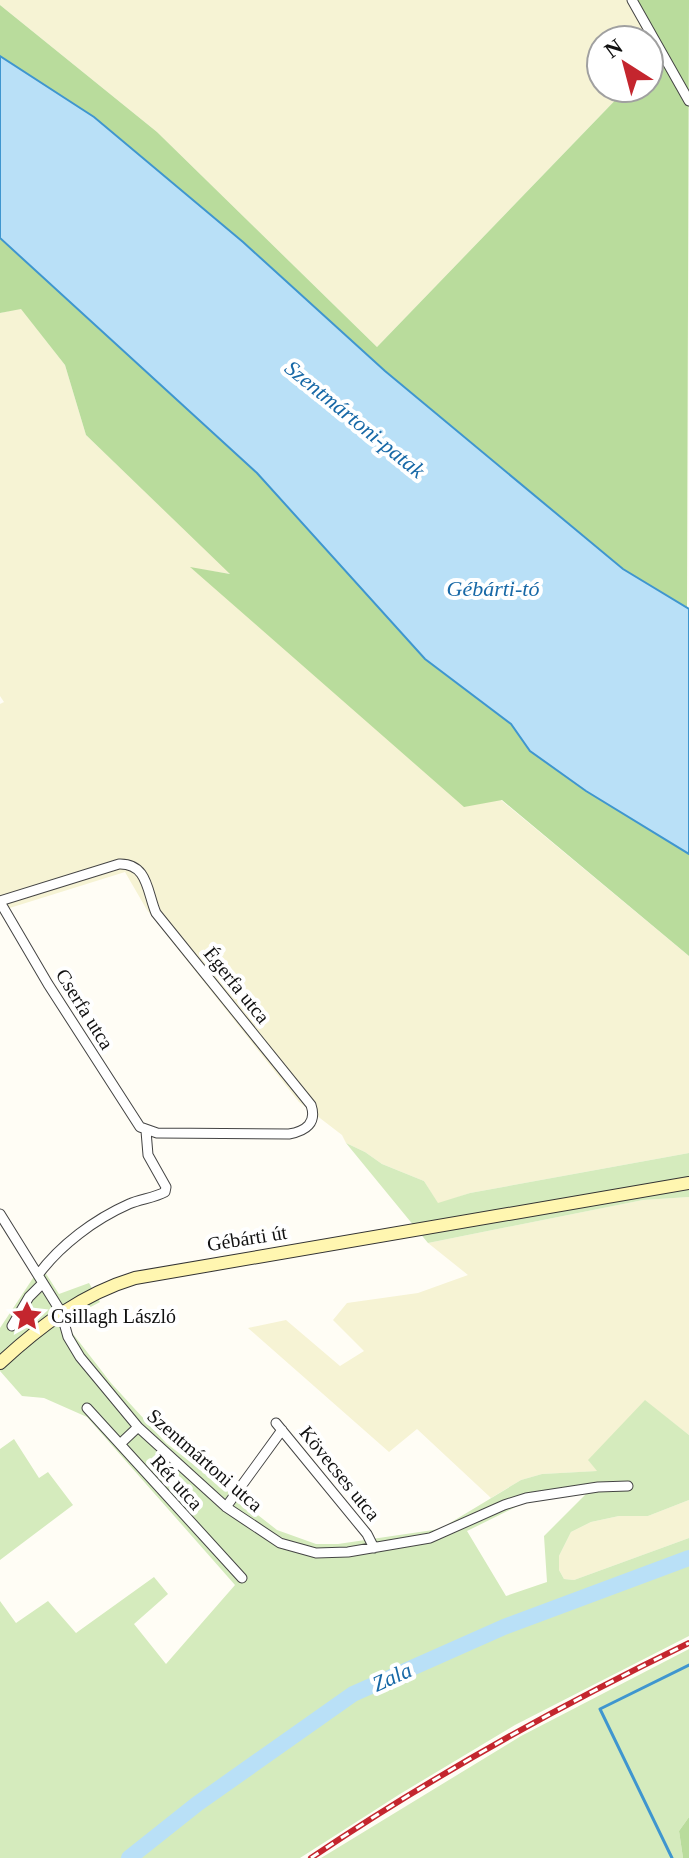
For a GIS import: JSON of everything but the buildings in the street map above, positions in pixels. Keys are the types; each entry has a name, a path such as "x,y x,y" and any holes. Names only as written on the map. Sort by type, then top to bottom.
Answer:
{"main road":[{"name":"Gébárti út","path":"0,1363 61,1312 116,1285 147,1275 689,1183"}],"street":[{"path":"632,0 689,101"},
{"name":"Égerfa utca","path":"1,898 119,864 137,868 144,877 156,913 313,1109 312,1121 303,1130 289,1134 146,1131"},
{"name":"Cserfa utca","path":"1,898 132,1118 146,1131 148,1155 166,1187 165,1192 124,1206 61,1248 41,1279"},
{"name":"Szentmártoni utca","path":"0,1214 61,1312 68,1337 80,1357 138,1427 226,1507 280,1543 300,1550 328,1553 374,1548 438,1536 526,1498 598,1487 628,1486"},
{"path":"12,1326 41,1279"},
{"name":"Rét utca","path":"87,1408 150,1481 242,1578"},
{"name":"Kövecses utca","path":"226,1507 279,1426 367,1534 374,1548"},
{"path":"120,1444 138,1427"}],"shaded area":[{"path":"0,0 637,0 649,24 585,24 585,104 612,104 377,347 157,132 0,5"},
{"path":"21,308 65,365 86,435 231,574 191,568 501,800 689,956 689,1153 470,1193 438,1204 424,1181 382,1164 346,1143 342,1135 299,1102 147,910 125,872 0,911 0,704 4,702 0,696 0,313"},
{"path":"689,1197 689,1435 645,1401 589,1461 598,1471 542,1474 521,1480 491,1498 417,1429 389,1452 248,1328 286,1320 340,1366 364,1351 333,1320 347,1303 418,1293 468,1275 428,1243 643,1200"},
{"path":"689,1500 689,1538 574,1580 564,1579 559,1570 559,1556 571,1532 591,1522 619,1516 648,1516"}],"green space":[{"path":"637,0 689,0 687,609 623,569 385,371 243,242 94,117 0,56 0,5 157,132 377,347 612,104 665,104 665,24 649,24"},
{"path":"0,238 257,473 425,659 511,724 530,751 586,791 689,854 689,956 502,800 464,807 190,567 230,574 86,435 65,365 21,309 0,313"},
{"path":"346,1143 382,1164 424,1181 438,1203 470,1193 689,1153 689,1197 643,1200 428,1243"},
{"path":"41,1266 59,1294 89,1283 100,1302 68,1319 70,1330 111,1383 166,1443 277,1530 316,1544 338,1544 440,1529 521,1480 542,1474 597,1471 588,1460 645,1400 689,1435 689,1500 648,1516 619,1516 591,1522 571,1532 559,1556 559,1570 564,1579 574,1580 689,1538 689,1636 515,1725 300,1858 0,1858 0,1601 16,1623 48,1601 76,1633 154,1577 168,1594 134,1624 166,1664 235,1585 87,1417 44,1398 22,1396 0,1371 0,1328","holes":["587,1493 544,1536 547,1582 506,1596 467,1531 528,1501"]},
{"path":"14,1439 39,1478 48,1472 73,1505 0,1560 0,1449"},
{"path":"689,1649 689,1817 679,1831 683,1858 321,1858 521,1736"},
{"path":"689,1817 689,1858 683,1858 679,1831"}],"water":[{"name":"Gébárti-tó","path":"0,56 94,117 243,242 385,371 623,569 689,609 689,854 586,791 530,751 511,724 425,659 257,473 0,238"}],"waterway":[{"name":"Zala","path":"129,1858 197,1804 353,1694 504,1627 689,1558"},
{"path":"672,1858 600,1709 689,1665"}],"railway":[{"path":"311,1858 402,1799 496,1744 689,1643"}],"place":[{"name":"Csillagh László","path":"27,1316"}],"water label":[{"name":"Szentmártoni-patak","path":"355,419"}]}
